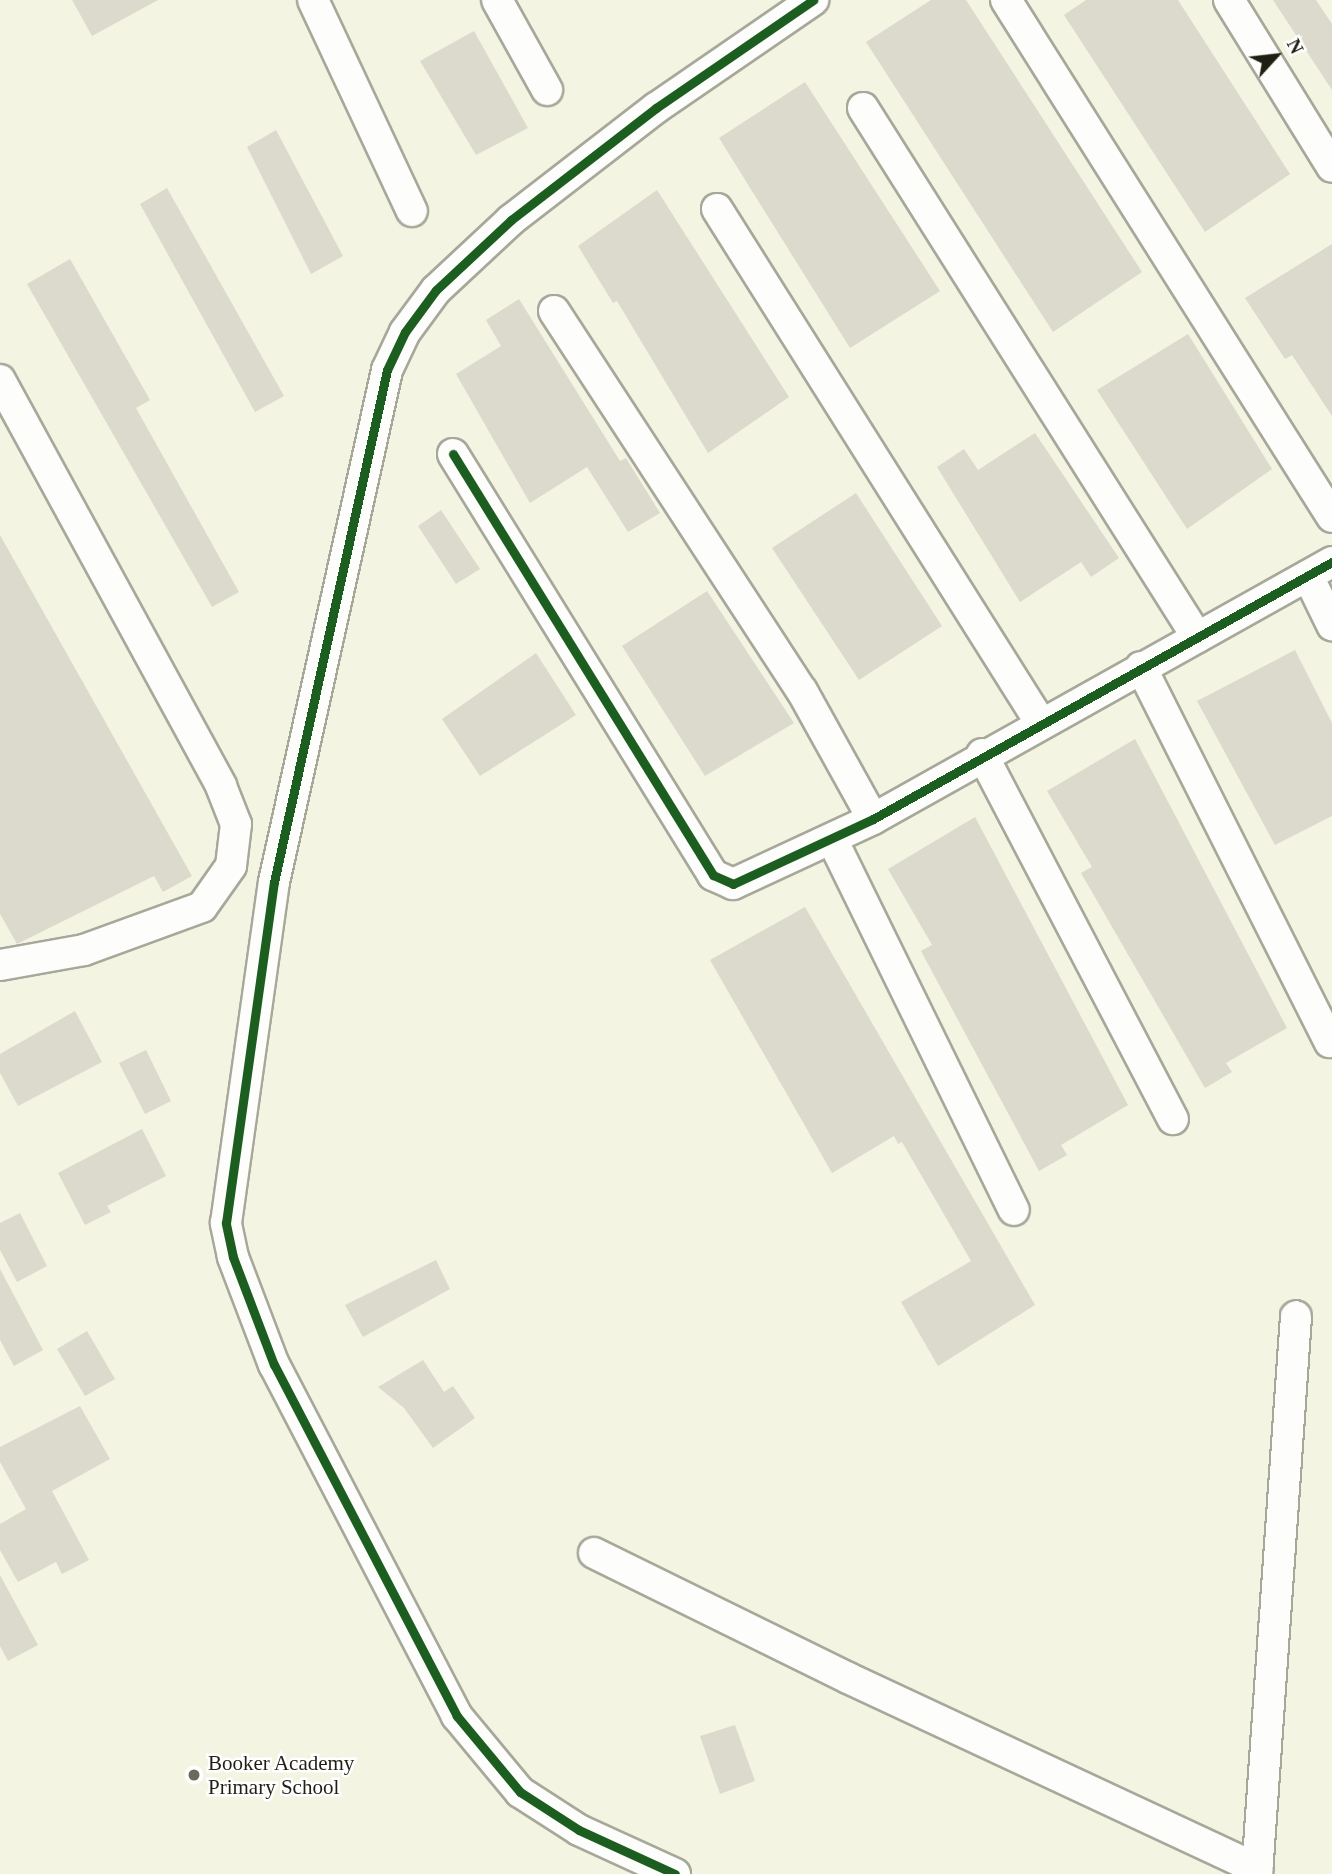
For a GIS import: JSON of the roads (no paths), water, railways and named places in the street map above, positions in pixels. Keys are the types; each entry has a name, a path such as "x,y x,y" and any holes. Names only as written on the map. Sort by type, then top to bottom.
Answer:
{"street":[{"path":"313,0 412,211"},
{"path":"497,0 547,90"},
{"path":"675,1874 579,1830 520,1792 457,1716 274,1365 233,1257 226,1223 274,881 353,514 393,358 436,290 511,220 656,108 813,0"},
{"path":"1006,0 1332,517"},
{"path":"1229,0 1332,167"},
{"path":"863,108 1197,637"},
{"path":"717,209 1040,722"},
{"path":"554,311 802,691 873,818"},
{"path":"0,380 221,786 236,824 231,866 202,907 85,950 0,965"},
{"path":"453,454 713,875 723,883 744,882 873,818 982,754 1320,569 1332,625"},
{"path":"1141,667 1330,1042"},
{"path":"982,754 1173,1119"},
{"path":"832,839 1014,1210"},
{"path":"594,1553 860,1684 1257,1871 1296,1316"}],"place":[{"name":"Booker Academy Primary School","path":"194,1775"}]}
